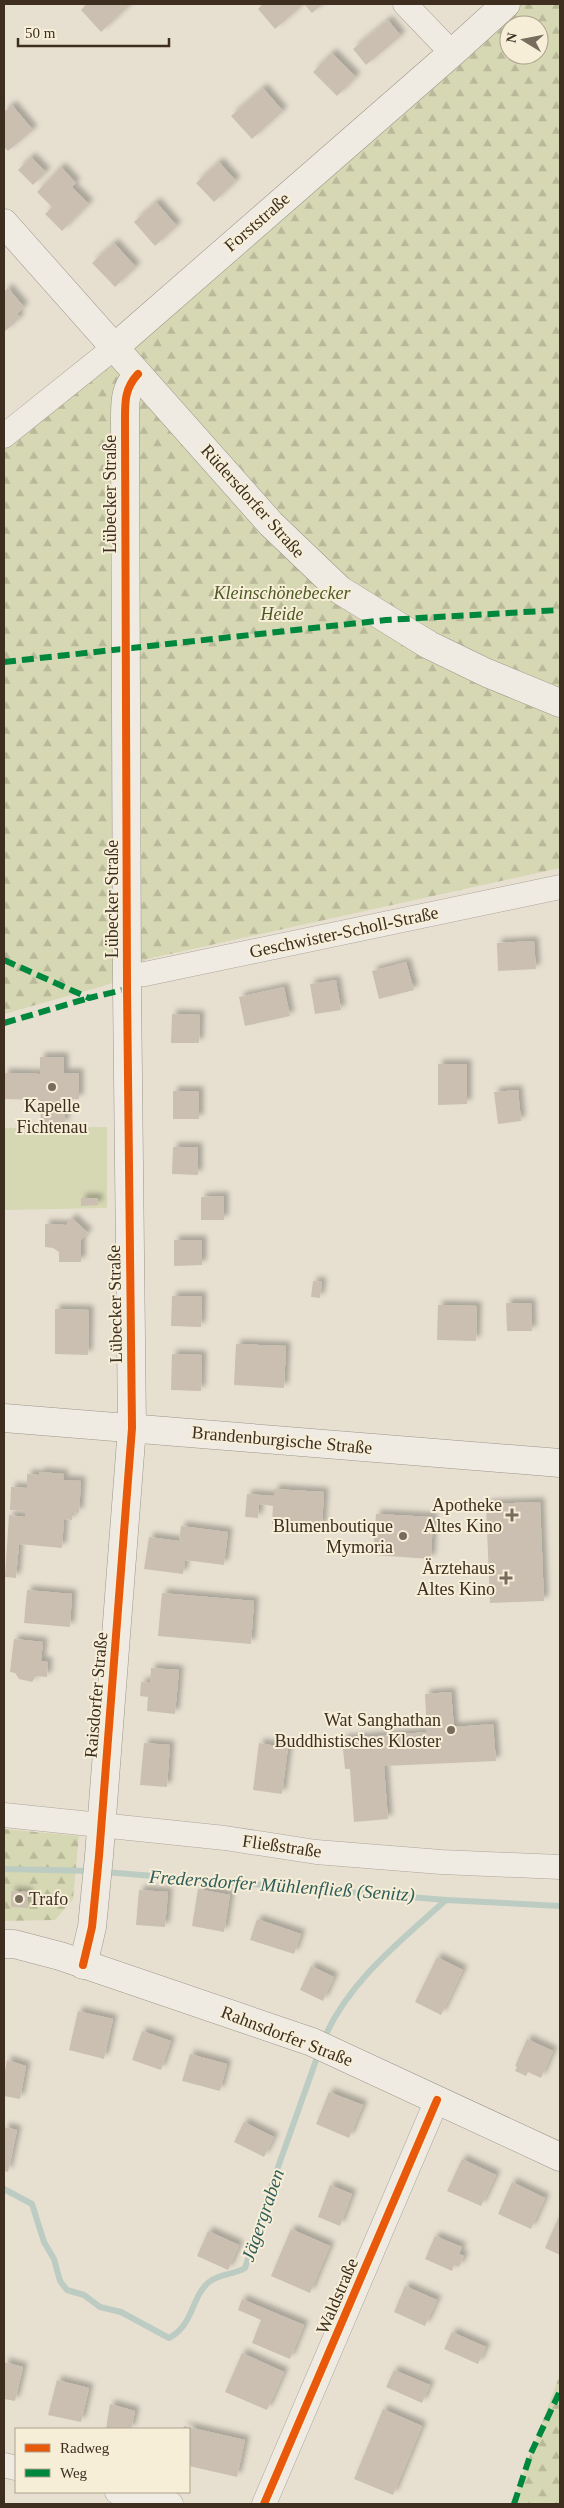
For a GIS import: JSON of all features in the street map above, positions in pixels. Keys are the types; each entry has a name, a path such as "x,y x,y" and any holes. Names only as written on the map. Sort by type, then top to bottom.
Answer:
{"street":[{"path":"405,4 452,54"},
{"name":"Forststraße","path":"4,436 115,347 452,54 506,4"},
{"name":"Rüdersdorfer Straße","path":"4,223 272,524 340,590 429,645 487,673 560,704"},
{"name":"Lübecker Straße","path":"132,1428 127,975 125,423 126,394 129,384 138,374"},
{"name":"Geschwister-Scholl-Straße","path":"127,975 144,974 560,887"},
{"name":"Brandenburgische Straße","path":"4,1418 560,1463"},
{"name":"Raisdorfer Straße","path":"83,1964 92,1927 99,1856 132,1428"},
{"name":"Fließstraße","path":"4,1815 225,1838 316,1852 441,1862 560,1867"},
{"name":"Rahnsdorfer Straße","path":"4,1944 14,1944 83,1964 319,2045 560,2157"},
{"name":"Waldstraße","path":"264,2504 438,2100"},
{"path":"122,2493 171,2504"}],"green space":[{"name":"Kleinschönebecker Heide","path":"514,4 560,4 560,868 147,959 110,984 4,1014 4,440 499,17 499,65 549,65 549,15 501,15"},
{"path":"107,1127 107,1208 4,1210 4,1128"},
{"path":"4,1829 79,1836 73,1899 55,1920 4,1921"},
{"path":"560,2374 560,2504 512,2504"}],"building":[{"path":"87,4 131,4 101,32 81,10"},
{"path":"263,4 304,4 275,29 258,9"},
{"path":"304,4 323,4 312,13"},
{"path":"388,20 401,36 366,65 353,49"},
{"path":"332,53 356,77 337,96 313,72"},
{"path":"263,88 283,111 252,139 231,116"},
{"path":"12,105 33,130 8,151 4,147 4,112"},
{"path":"31,157 46,172 33,185 18,170"},
{"path":"219,162 236,181 214,202 196,183"},
{"path":"61,167 76,183 72,187 89,204 62,231 45,214 52,207 37,192"},
{"path":"156,202 177,226 155,246 134,222"},
{"path":"114,243 136,267 115,287 92,263"},
{"path":"8,288 24,307 17,314 20,318 4,332 4,292"},
{"path":"534,941 536,969 498,971 497,943"},
{"path":"406,962 414,990 379,999 372,971"},
{"path":"336,980 341,1010 315,1014 310,984"},
{"path":"284,987 290,1016 245,1026 239,997"},
{"path":"172,1014 200,1015 199,1043 171,1043"},
{"path":"40,1057 64,1057 64,1073 79,1073 79,1099 64,1100 65,1124 41,1124 40,1100 4,1099 4,1073 40,1074"},
{"path":"438,1064 467,1064 467,1104 438,1105"},
{"path":"518,1090 521,1121 498,1124 494,1092"},
{"path":"173,1091 199,1091 199,1119 173,1119"},
{"path":"173,1147 198,1147 198,1175 172,1174"},
{"path":"224,1196 224,1220 201,1220 201,1197"},
{"path":"81,1198 98,1198 98,1205 81,1206"},
{"path":"72,1218 88,1233 81,1240 81,1262 59,1262 59,1252 53,1248 45,1247 45,1224 66,1225"},
{"path":"174,1240 202,1240 202,1265 174,1266"},
{"path":"313,1281 322,1282 320,1298 311,1297"},
{"path":"172,1296 202,1296 201,1327 171,1326"},
{"path":"506,1303 531,1303 532,1331 507,1331"},
{"path":"438,1305 477,1306 476,1341 437,1340"},
{"path":"55,1309 89,1310 88,1355 55,1354"},
{"path":"236,1344 286,1346 284,1388 234,1385"},
{"path":"172,1354 202,1355 201,1391 171,1390"},
{"path":"40,1472 64,1474 63,1480 81,1481 79,1513 72,1512 72,1520 64,1519 62,1548 19,1544 16,1578 5,1577 9,1515 25,1517 25,1511 10,1510 11,1487 27,1488 27,1474 39,1475"},
{"path":"274,1489 324,1492 322,1527 272,1524 273,1506 259,1504 258,1518 245,1517 247,1494 274,1496"},
{"path":"540,1502 544,1601 490,1603 486,1504"},
{"name":"Blumenboutique Mymoria","path":"376,1514 433,1517 431,1559 373,1555"},
{"path":"181,1526 228,1532 224,1565 185,1560 183,1574 144,1569 149,1537 179,1541"},
{"path":"27,1590 72,1594 70,1627 24,1623"},
{"path":"162,1593 254,1601 251,1644 158,1636"},
{"path":"14,1639 43,1642 41,1661 48,1662 47,1677 36,1676 32,1682 19,1679 15,1673 10,1672"},
{"path":"151,1668 179,1670 175,1714 147,1711 148,1697 140,1696 141,1682 150,1683"},
{"path":"451,1692 454,1727 493,1724 496,1761 384,1766 388,1819 354,1822 350,1769 345,1769 342,1739 427,1732 425,1694"},
{"path":"144,1743 170,1745 167,1787 140,1785"},
{"path":"259,1743 288,1748 282,1794 253,1790"},
{"path":"198,1889 230,1895 224,1932 192,1926"},
{"path":"139,1890 168,1892 165,1927 136,1925"},
{"name":"Trafo","path":"11,1891 28,1892 28,1908 11,1907"},
{"path":"257,1919 301,1934 294,1954 250,1940"},
{"path":"437,1957 463,1970 441,2015 415,2002"},
{"path":"311,1966 334,1977 323,2001 300,1990"},
{"path":"78,2011 113,2019 104,2059 69,2050"},
{"path":"142,2031 171,2041 161,2070 132,2060"},
{"path":"527,2039 553,2051 541,2078 528,2072 526,2076 515,2071 517,2067 515,2066"},
{"path":"190,2054 227,2064 220,2091 182,2081"},
{"path":"7,2060 26,2066 20,2099 4,2096 4,2076"},
{"path":"329,2092 363,2105 349,2138 316,2124"},
{"path":"244,2122 274,2137 264,2157 234,2142"},
{"path":"4,2127 17,2130 8,2172 4,2171"},
{"path":"462,2159 496,2175 481,2206 447,2191"},
{"path":"512,2182 545,2198 531,2229 498,2214"},
{"path":"330,2185 352,2194 340,2226 318,2217"},
{"path":"560,2214 560,2255 545,2248"},
{"path":"291,2229 330,2246 310,2293 271,2276"},
{"path":"208,2231 239,2245 228,2270 197,2256"},
{"path":"435,2236 462,2247 459,2254 464,2256 459,2267 454,2265 452,2271 425,2259"},
{"path":"405,2286 437,2300 425,2326 394,2312"},
{"path":"242,2299 304,2325 290,2359 252,2343 261,2320 238,2310"},
{"path":"452,2332 486,2347 478,2364 444,2349"},
{"path":"242,2353 284,2372 267,2410 225,2392"},
{"path":"4,2362 23,2367 15,2401 4,2399"},
{"path":"394,2370 430,2385 422,2403 386,2387"},
{"path":"57,2380 89,2388 81,2422 48,2415"},
{"path":"110,2404 135,2411 131,2428 106,2428"},
{"path":"383,2409 422,2426 393,2495 354,2479"},
{"path":"184,2426 245,2440 237,2477 190,2466 190,2428 183,2428"}],"waterway":[{"name":"Fredersdorfer Mühlenfließ (Senitz)","path":"4,1869 92,1871"},
{"name":"Fredersdorfer Mühlenfließ (Senitz)","path":"105,1872 446,1900 560,1906"},
{"name":"Jägergraben","path":"323,2041 333,2020 360,1982 393,1947 446,1900"},
{"name":"Jägergraben","path":"4,2189 32,2204 44,2242 54,2259 60,2281 67,2290 84,2295 100,2307 121,2312 169,2338 183,2326 203,2288 209,2282 245,2268 267,2198 319,2052"}],"marked path":[{"path":"4,662 386,620 560,610"},
{"path":"4,960 89,998 127,989"},
{"path":"4,1023 89,998"},
{"path":"514,2504 531,2453 560,2391"}],"cycle path":[{"path":"83,1965 92,1927 99,1856 132,1428 127,989 125,403 130,385 138,374"},
{"path":"264,2504 437,2100"}],"place":[{"name":"Kapelle Fichtenau","path":"52,1087"},
{"name":"Apotheke Altes Kino","path":"512,1515"},
{"name":"Blumenboutique Mymoria","path":"403,1536"},
{"name":"Ärztehaus Altes Kino","path":"506,1578"},
{"name":"Wat Sanghathan Buddhistisches Kloster","path":"451,1730"},
{"name":"Trafo","path":"19,1899"}]}
